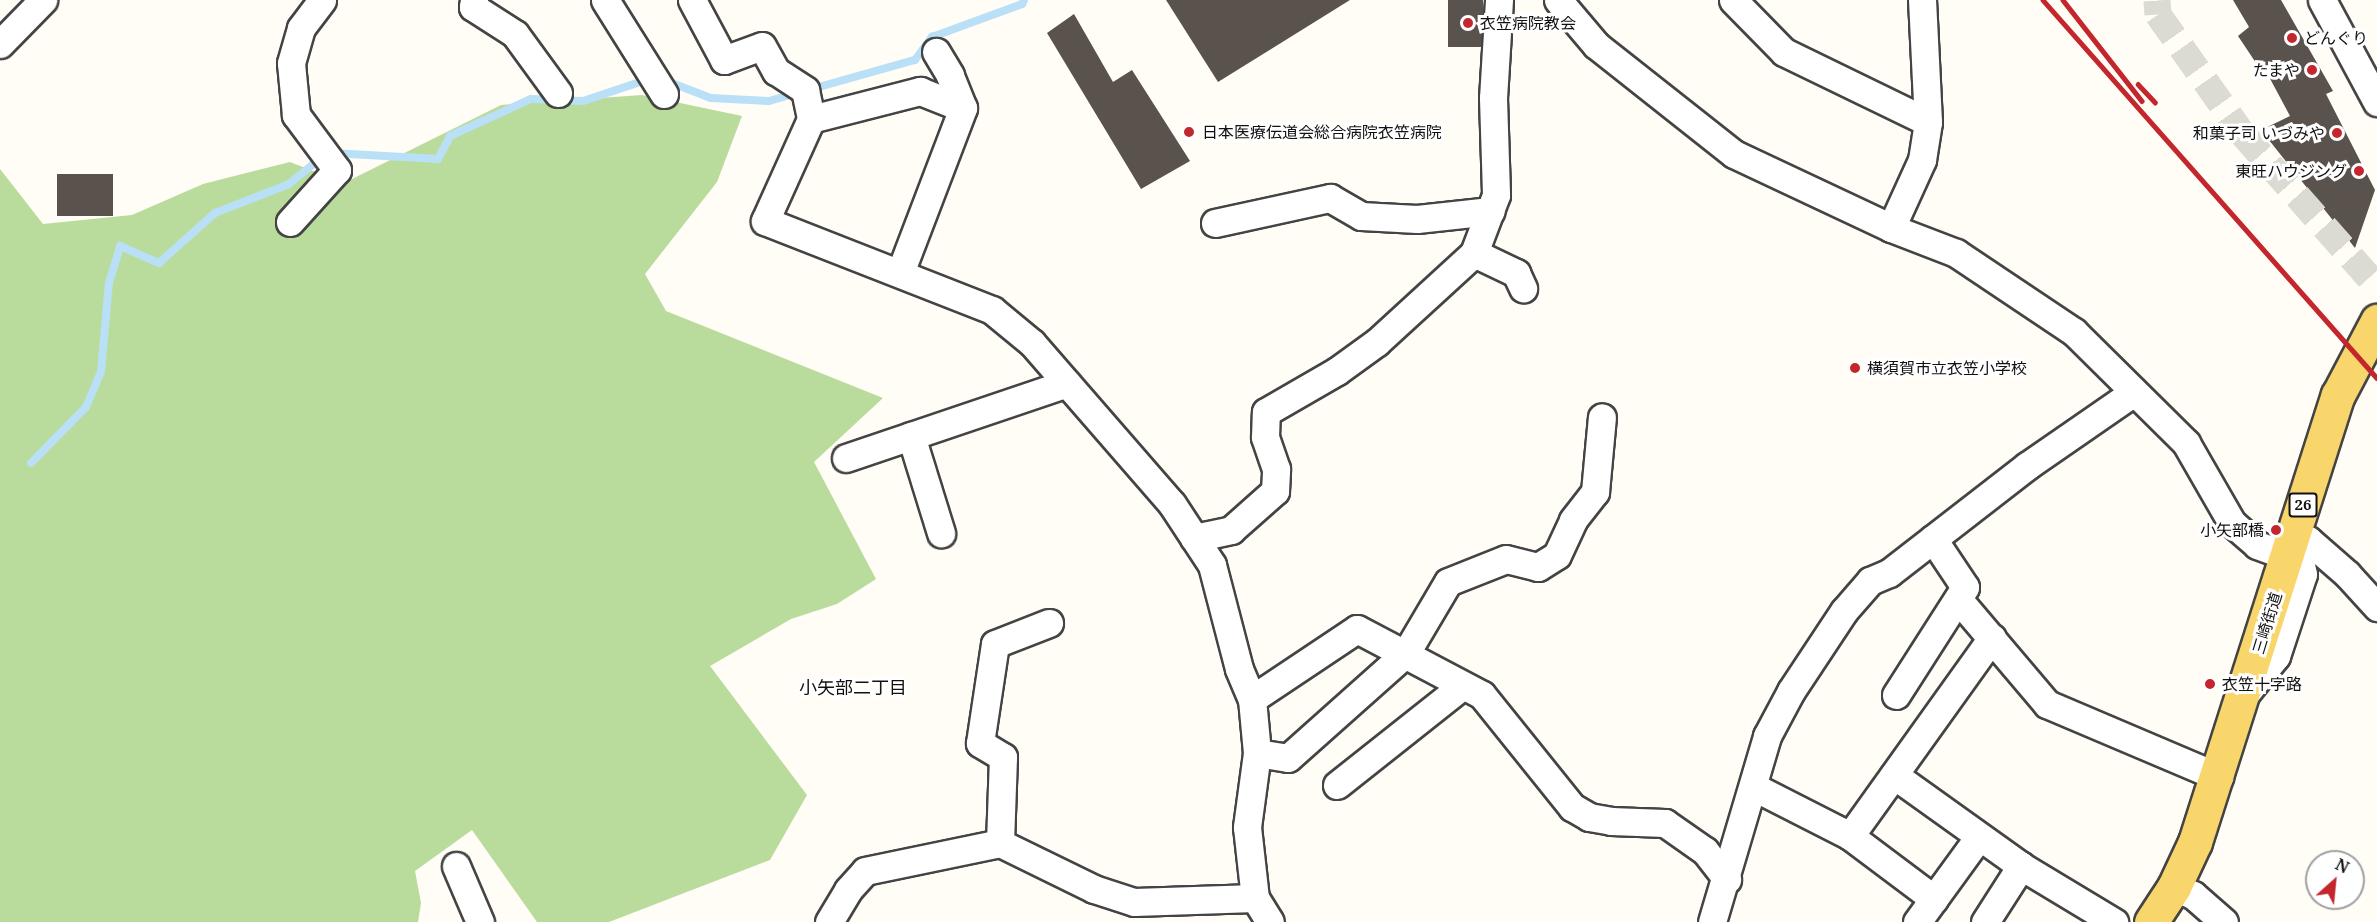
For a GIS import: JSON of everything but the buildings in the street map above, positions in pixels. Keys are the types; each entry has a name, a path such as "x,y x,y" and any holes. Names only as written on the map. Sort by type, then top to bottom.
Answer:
{"main road":[{"name":"三崎街道","path":"2151,922 2174,887 2196,842 2219,777 2338,394 2377,321"}],"street":[{"path":"0,44 43,0"},
{"path":"290,222 337,170 296,115 291,63 301,28 322,0"},
{"path":"474,0 473,7 515,34 558,93"},
{"path":"604,0 664,94"},
{"path":"692,0 724,60 762,46 776,71 805,90 811,119 765,221 992,310 1032,343 1172,504 1212,565 1239,669 1252,699 1257,753 1247,827 1255,898 1270,922"},
{"path":"1194,538 1232,530 1275,491 1276,469 1265,437 1266,412 1337,371 1377,342 1474,253 1496,195 1493,98 1499,0"},
{"path":"1558,0 1596,45 1734,154 1891,228 1956,253 2074,332 2187,443 2232,523 2257,545 2291,546 2308,540 2377,607"},
{"path":"1733,0 1784,52 1928,122"},
{"path":"1891,228 1922,160 1928,122 1922,0"},
{"path":"2322,0 2377,102"},
{"path":"900,273 963,108 950,75 936,52"},
{"path":"811,119 920,91 963,108"},
{"path":"1215,223 1330,198 1360,216 1417,219 1491,211"},
{"path":"1474,253 1516,273 1523,288"},
{"path":"846,458 1067,383"},
{"path":"1712,922 1727,879 1767,736 1791,691 1844,611 1870,581 1889,573 2027,466 2134,392"},
{"path":"1257,753 1288,758 1406,653 1448,582 1506,559 1538,567 1557,555 1573,520 1595,492 1602,417"},
{"path":"911,436 941,533"},
{"path":"1896,695 1965,587 1933,539"},
{"path":"1958,599 2048,704 2219,777"},
{"path":"1000,843 1003,757 980,743 995,644 1049,623"},
{"path":"1252,699 1357,629 1482,695 1572,807 1589,817 1611,821 1665,823 1705,851 1727,879"},
{"path":"1850,836 1992,639"},
{"path":"1337,785 1462,686"},
{"path":"1894,775 1978,838 2114,922"},
{"path":"1754,787 1850,836 1934,898"},
{"path":"1917,922 1978,838"},
{"path":"829,922 848,890 865,871 1000,843 1094,889 1134,902 1255,898"},
{"path":"456,866 480,922"},
{"path":"1985,922 2021,866"},
{"path":"2174,887 2193,895 2224,922"}],"green space":[{"path":"642,95 742,116 717,182 645,274 666,311 883,398 814,462 876,579 837,604 791,619 710,666 807,795 770,860 609,922 537,922 472,830 415,871 421,903 418,922 0,922 0,169 43,224 132,215 203,184 290,162 344,183 501,105"}],"waterway":[{"path":"808,90 915,60 932,37 1022,4 1024,0"},
{"path":"332,153 438,159 450,136 531,99 583,101 649,79"},
{"path":"664,80 711,98 769,101 797,93"},
{"path":"31,463 86,407 101,372 109,283 120,246 159,263 215,213 289,184 322,157"}],"tunnel":[{"path":"2157,0 2158,14 2243,134 2369,277"}],"railway":[{"path":"2043,0 2377,378"},
{"path":"2063,0 2142,101"},
{"path":"2138,84 2155,102"}],"place":[{"name":"衣笠病院教会","path":"1468,23"},
{"name":"どんぐり","path":"2292,38"},
{"name":"たまや","path":"2312,70"},
{"name":"日本医療伝道会総合病院衣笠病院","path":"1189,132"},
{"name":"和菓子司 いづみや","path":"2337,133"},
{"name":"東旺ハウジング","path":"2359,171"},
{"name":"横須賀市立衣笠小学校","path":"1855,368"},
{"name":"小矢部橋","path":"2276,530"},
{"name":"衣笠十字路","path":"2210,684"}],"district":[{"name":"小矢部二丁目","path":"853,687"}]}
